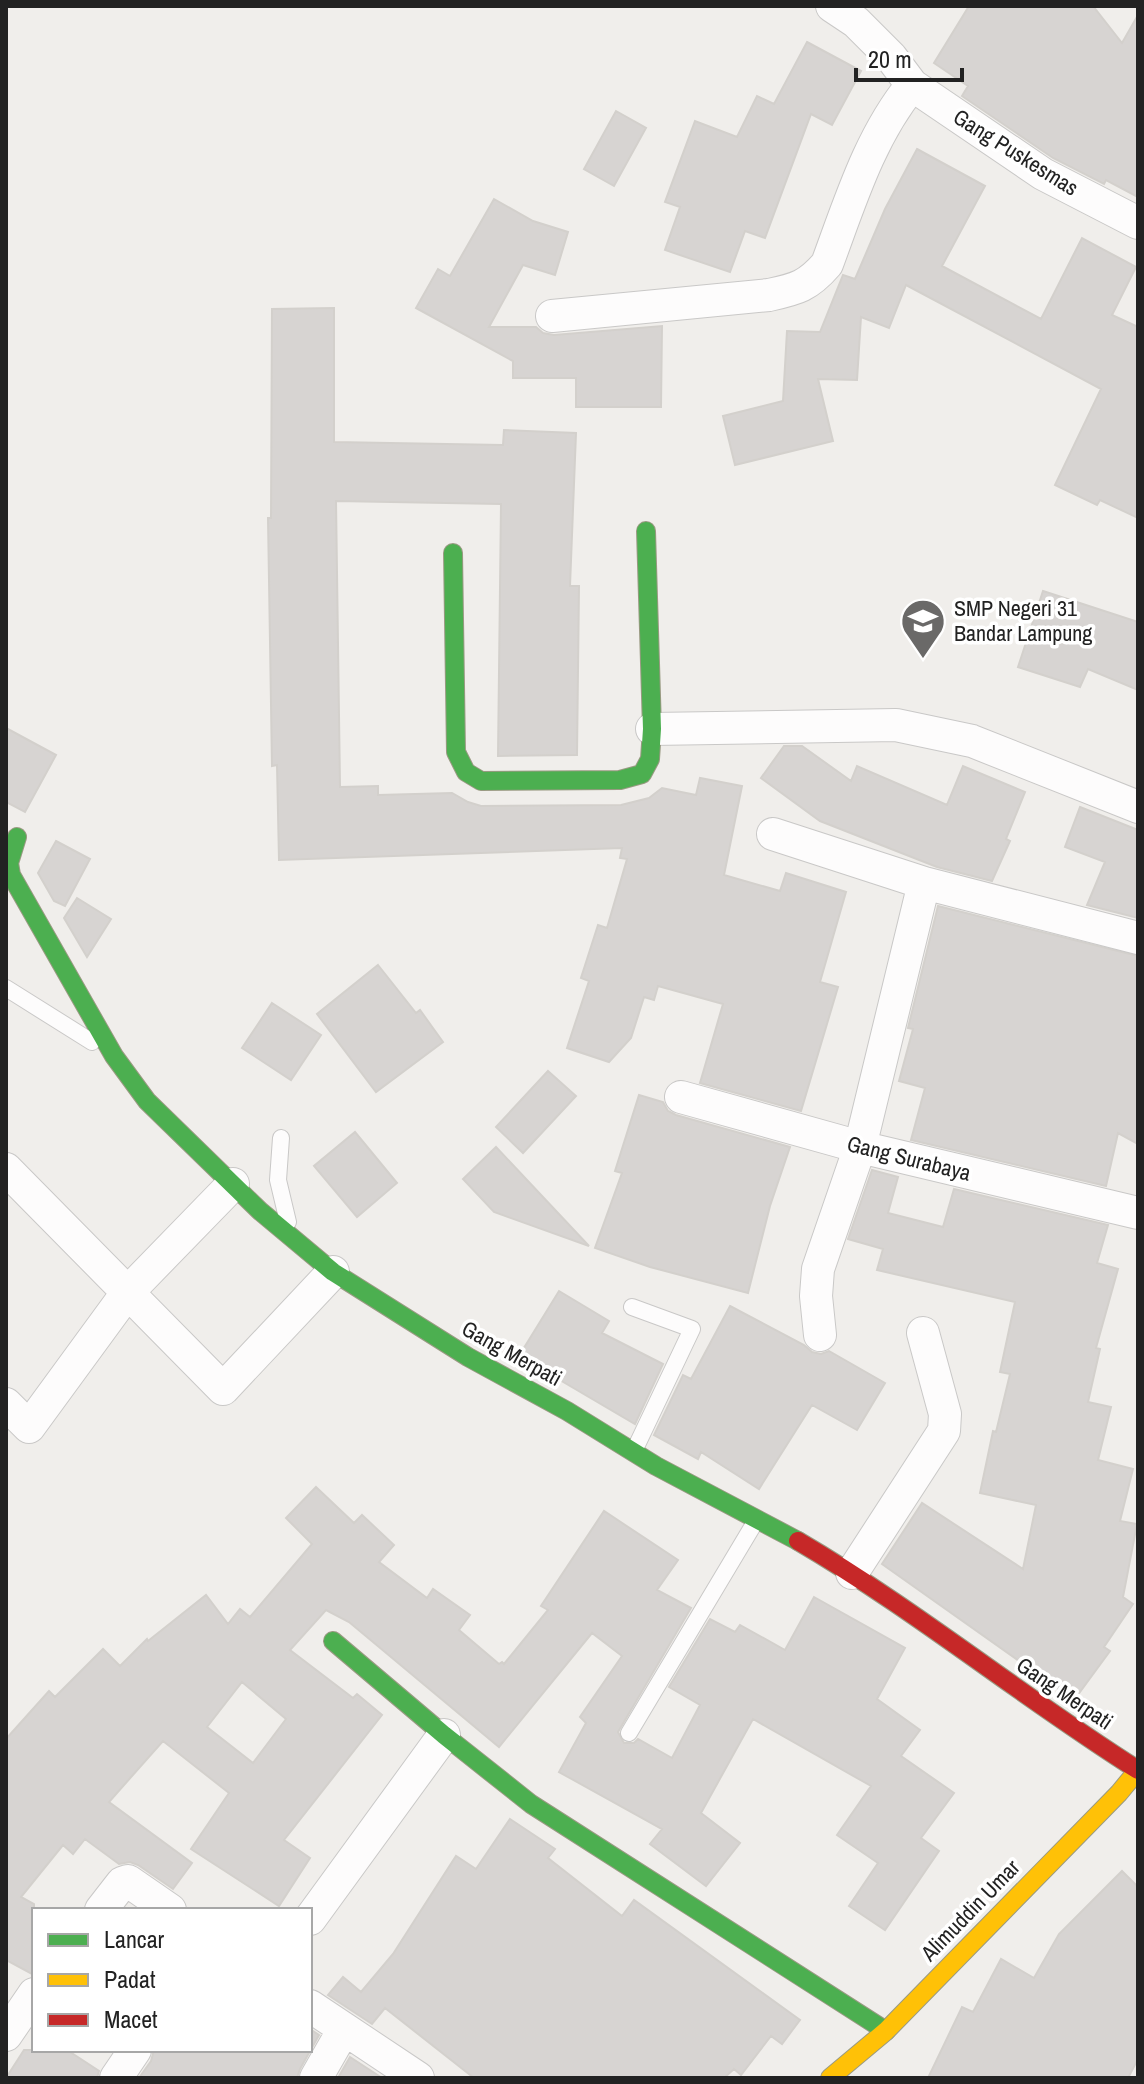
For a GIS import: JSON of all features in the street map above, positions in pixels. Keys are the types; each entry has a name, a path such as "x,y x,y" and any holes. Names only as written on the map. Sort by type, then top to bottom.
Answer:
{"street":[{"name":"Gang Puskesmas","path":"832,6 856,22 912,85 1043,174 1138,223"},
{"path":"552,316 769,295 796,289 813,280 827,264 879,135 912,85"},
{"path":"453,553 456,752 466,772 481,781 620,780 642,774 650,759 652,729 646,531"},
{"path":"652,729 896,725 972,741 1138,807"},
{"path":"773,834 924,883 1138,938"},
{"name":"Gang Merpati","path":"17,837 9,863 11,875 114,1056 147,1101 292,1239 333,1272 468,1357 852,1573 1065,1724 1138,1770"},
{"path":"820,1335 816,1296 818,1269 860,1147 924,883"},
{"name":"Gang Surabaya","path":"681,1097 860,1147 1138,1213"},
{"path":"6,1169 223,1389 333,1272"},
{"path":"6,1404 29,1427 127,1293 233,1184"},
{"path":"852,1573 944,1431 945,1414 923,1333"},
{"path":"333,1641 531,1804 886,2031"},
{"path":"312,1916 444,1735"},
{"name":"Alimuddin Umar","path":"830,2078 886,2031 1138,1770"},
{"path":"103,1908 125,1882 167,1908"},
{"path":"6,2035 23,1992"},
{"path":"312,2007 418,2078"},
{"path":"316,2078 344,2029"},
{"path":"116,2078 134,2052"}],"lane":[{"path":"6,988 114,1056"},
{"path":"281,1138 278,1180 292,1239"},
{"path":"632,1307 692,1329 633,1452"},
{"path":"629,1733 758,1518"}],"building":[{"path":"969,6 1093,6 1122,43 1138,15 1138,197 1053,158 962,96 968,86 934,63"},
{"path":"807,42 861,71 832,125 811,114 765,238 745,231 730,272 665,250 680,207 665,202 695,121 737,137 757,96 774,104"},
{"path":"616,111 646,128 614,186 584,169"},
{"path":"917,149 985,186 942,266 1041,319 1082,238 1136,267 1112,315 1138,327 1138,518 1100,500 1097,505 1055,485 1101,389 906,285 889,328 861,317 857,380 818,379 833,441 735,465 723,416 783,401 787,331 820,332 843,275 855,279 885,209"},
{"path":"494,199 533,221 568,232 555,275 523,265 489,327 536,327 543,333 554,335 662,326 661,407 576,407 576,378 513,378 513,361 416,308 438,269 450,276"},
{"path":"334,308 334,442 503,445 504,430 576,433 570,586 579,586 577,755 498,756 501,504 336,501 340,787 378,786 378,795 452,793 481,806 621,805 649,798 662,788 696,795 700,778 742,786 724,875 780,891 786,873 846,892 820,982 838,987 801,1111 700,1083 723,1004 658,986 654,1000 644,997 631,1038 609,1062 567,1048 589,981 581,978 598,925 607,928 627,859 620,858 622,848 279,860 277,765 272,766 268,518 271,518 272,309"},
{"path":"1043,591 1138,622 1138,690 1088,669 1080,687 1018,667"},
{"path":"6,728 56,755 25,812 6,802"},
{"path":"784,746 802,746 851,781 857,766 947,805 963,766 1025,792 1006,839 1010,841 992,881 937,867 820,821 761,778"},
{"path":"1080,807 1138,830 1138,918 1087,905 1105,862 1065,847"},
{"path":"56,841 90,859 65,906 54,901 38,873"},
{"path":"77,898 111,919 87,957 64,918"},
{"path":"938,906 1138,956 1138,1144 1118,1133 1106,1186 911,1140 925,1088 899,1081 913,1029 908,1028"},
{"path":"378,965 416,1013 420,1010 443,1042 376,1092 317,1014"},
{"path":"272,1003 321,1035 291,1080 242,1048"},
{"path":"548,1071 576,1096 523,1153 496,1127"},
{"path":"639,1095 663,1102 668,1111 676,1115 790,1147 770,1206 748,1293 650,1267 595,1248 622,1173 615,1171"},
{"path":"355,1132 397,1183 357,1217 314,1166"},
{"path":"496,1147 589,1246 494,1212 463,1179"},
{"path":"872,1170 898,1177 888,1213 943,1227 954,1189 1108,1225 1097,1263 1118,1269 1096,1348 1100,1349 1088,1402 1111,1407 1098,1460 1133,1469 1120,1521 1137,1524 1123,1597 1133,1604 1104,1647 1110,1651 1074,1700 882,1564 922,1503 1023,1569 1036,1505 980,1493 993,1431 996,1432 1010,1374 1000,1372 1015,1302 877,1270 883,1249 848,1239"},
{"path":"559,1291 609,1321 602,1333 663,1364 635,1424 519,1356"},
{"path":"730,1306 812,1352 821,1354 829,1351 885,1383 857,1430 812,1405 759,1489 701,1452 698,1459 654,1435 683,1375 691,1379"},
{"path":"316,1487 354,1523 362,1515 394,1545 379,1562 427,1598 433,1589 470,1615 459,1630 499,1664 504,1664 548,1610 541,1606 604,1511 678,1560 657,1590 691,1608 618,1732 624,1743 634,1743 638,1739 672,1758 700,1705 669,1687 710,1619 735,1632 740,1625 785,1650 814,1597 905,1648 877,1699 920,1730 901,1756 954,1793 921,1838 939,1851 885,1930 849,1906 878,1863 837,1835 871,1786 753,1719 701,1813 740,1843 706,1886 650,1844 662,1829 559,1772 586,1723 580,1717 622,1656 592,1633 499,1747 349,1622 326,1610 290,1650 353,1698 357,1694 382,1715 284,1840 310,1858 279,1906 191,1849 229,1793 163,1741 109,1802 192,1863 173,1889 138,1865 130,1862 119,1864 85,1839 73,1854 63,1845 21,1897 34,1904 32,1974 6,1960 6,1739 49,1691 55,1697 103,1649 120,1666 147,1639 206,1595 228,1624 240,1609 250,1617 312,1544 286,1518","holes":["242,1682 286,1719 253,1763 207,1727"]},
{"path":"510,1819 555,1849 548,1858 622,1916 634,1900 800,2020 782,2044 771,2036 741,2075 734,2069 724,2078 474,2078 385,2008 372,2024 328,1995 343,1977 361,1992 393,1954 456,1856 476,1869"},
{"path":"1122,1871 1138,1887 1138,2059 1128,2078 928,2078 962,2007 973,2012 1001,1959 1034,1978 1059,1934"},
{"path":"312,2030 319,2035 312,2048"},
{"path":"24,2050 70,2052 99,2071 97,2078 6,2078"},
{"path":"153,2052 310,2052 297,2078 139,2078"},
{"path":"350,2057 382,2078 338,2078"}],"traffic: fast":[{"path":"453,553 456,752 466,772 481,781 620,780 642,774 650,759 652,729 646,531"},
{"path":"17,837 9,863 11,875 114,1056 147,1101 260,1211 333,1272 468,1357 567,1411 656,1466 798,1541"},
{"path":"333,1641 531,1804 886,2031"}],"traffic: slow":[{"path":"830,2078 886,2031 1138,1770"}],"traffic: jam":[{"path":"798,1541 885,1596 1138,1770"}],"place":[{"name":"SMP Negeri 31 Bandar Lampung","path":"923,660"}]}
